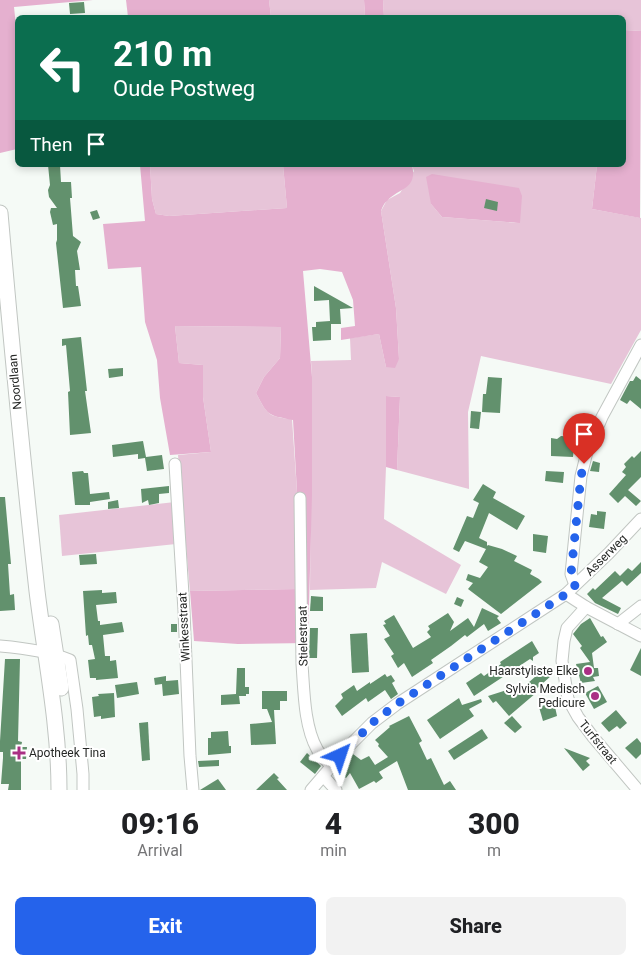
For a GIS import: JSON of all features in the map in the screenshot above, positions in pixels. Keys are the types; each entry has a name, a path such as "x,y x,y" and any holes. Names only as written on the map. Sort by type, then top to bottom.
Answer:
{"main road":[{"name":"Noordlaan","path":"0,213 20,442 50,654 57,726 59,790"},
{"name":"Noordlaan","path":"50,654 66,721 70,790"}],"street":[{"path":"575,586 571,574 581,476 585,460 602,417 641,345"},
{"name":"Winkesstraat","path":"175,464 193,790"},
{"name":"Stielestraat","path":"300,498 302,664 309,727 317,749 332,766"},
{"name":"Asserweg","path":"311,790 349,746 372,723 566,594 641,519"},
{"path":"566,594 586,607 641,636"},
{"path":"618,624 641,606"},
{"name":"Turfstraat","path":"586,607 567,628 564,641 562,661 568,699 578,717 593,737 638,790"},
{"path":"0,646 27,648 70,660 83,774 83,790"},
{"path":"324,777 336,790"}],"shaded area":[{"path":"0,0 93,0 14,7 15,149 0,153"},
{"path":"126,0 269,0 271,15 128,15"},
{"path":"269,0 364,0 365,15 271,15"},
{"path":"364,0 383,0 384,15 365,15"},
{"path":"383,0 641,0 641,31 626,30 626,15 384,15"},
{"path":"626,30 641,31 640,218 592,209 597,167 626,167"},
{"path":"140,167 150,167 152,199 156,214 169,216 287,208 283,167 412,167 413,173 410,184 391,197 381,211 396,308 399,359 395,368 386,367 379,334 341,340 341,328 355,326 353,300 342,272 320,269 303,271 312,377 312,495 308,643 238,644 194,641 190,591 299,589 293,420 269,413 256,393 264,377 280,358 281,327 175,326 179,363 203,365 203,397 211,452 170,455 160,398 157,360 145,322 141,267 108,269 103,224 145,221"},
{"path":"150,167 283,167 287,208 169,216 156,214 152,199"},
{"path":"413,167 597,167 592,209 641,218 641,330 611,384 481,356 468,412 469,489 397,470 400,397 386,396 384,519 461,565 446,594 382,562 376,588 310,590 311,361 351,360 350,338 379,334 386,367 399,359 396,308 381,211 387,200 400,193 414,171","holes":["431,204 519,223 442,217"]},
{"path":"432,174 519,188 522,196 520,223 442,217 431,204 426,177"},
{"path":"175,326 281,327 280,358 264,377 256,393 269,413 278,417 292,419 297,492 299,589 190,591 178,455 211,452 203,397 203,365 179,363"},
{"path":"386,396 400,397 397,470 386,467"},
{"path":"175,502 176,544 62,556 59,515"}],"building":[{"path":"84,2 85,13 70,14 69,3"},
{"path":"48,167 60,167 61,182 71,182 72,198 70,198 73,236 81,242 77,251 80,270 75,270 76,286 78,286 81,306 63,308 56,243 57,224 53,225 50,212 51,208 57,208 49,197 48,190 50,185"},
{"path":"486,199 498,202 497,211 484,208"},
{"path":"97,210 100,218 93,220 90,212"},
{"path":"314,286 353,308 340,309 341,324 331,324 331,340 313,341 312,327 316,327 316,322 330,321 329,300 314,301"},
{"path":"81,337 87,391 85,391 91,433 70,435 68,392 70,391 66,345 62,346 62,339"},
{"path":"123,368 123,376 109,378 108,369"},
{"path":"636,376 641,380 641,409 630,400 627,404 620,400 630,381 633,381"},
{"path":"488,377 502,378 500,413 482,412 483,394 486,394"},
{"path":"471,411 481,412 479,429 470,428"},
{"path":"561,436 575,437 573,457 551,456 551,438 557,439"},
{"path":"143,441 146,457 162,455 164,469 147,471 145,458 138,459 138,454 113,457 112,445"},
{"path":"641,451 641,477 628,490 641,501 636,506 625,496 618,503 609,494 626,475 622,472 626,467 624,464"},
{"path":"593,461 600,463 599,472 590,471"},
{"path":"83,471 88,473 90,494 109,492 110,499 90,502 90,505 75,505 72,472"},
{"path":"546,471 564,472 563,483 545,481"},
{"path":"483,484 496,492 493,498 525,516 517,530 489,513 479,538 487,542 487,546 502,549 517,556 514,561 532,570 530,574 542,582 501,614 468,589 473,583 466,580 468,574 480,578 488,567 479,562 486,549 465,541 459,552 453,549 467,516 473,518 479,503 473,500"},
{"path":"169,486 169,493 159,494 159,503 149,505 148,500 142,503 141,489"},
{"path":"0,497 5,497 11,564 8,564 10,595 14,594 15,610 0,611"},
{"path":"118,500 119,508 108,509 108,502"},
{"path":"597,511 606,512 604,529 589,527 591,514 597,515"},
{"path":"533,534 548,536 546,553 533,551"},
{"path":"96,554 97,564 80,565 79,555"},
{"path":"641,562 641,573 627,586 622,581 602,598 621,608 618,614 595,603 587,594 593,588 595,590 615,571 620,576 628,568 632,571"},
{"path":"102,590 102,593 116,592 117,603 96,605 100,625 122,622 124,632 103,635 105,656 110,656 110,661 116,660 118,678 96,680 96,678 90,678 88,660 95,659 92,645 89,645 88,635 86,636 83,591"},
{"path":"311,596 323,597 323,611 310,611"},
{"path":"457,597 464,600 461,607 454,604"},
{"path":"482,608 499,616 497,618 501,623 488,631 484,624 467,637 465,635 431,660 433,663 412,677 404,663 398,668 391,656 394,654 384,639 390,636 383,625 386,624 384,621 394,615 413,648 431,637 427,632 430,629 428,626 448,613 454,622 450,631 468,618 474,627"},
{"path":"590,618 601,637 603,636 607,642 592,653 594,668 598,668 599,676 593,677 595,681 581,683 576,664 590,662 573,634 581,624"},
{"path":"171,624 177,624 177,632 171,632"},
{"path":"310,628 318,628 317,658 309,658"},
{"path":"367,633 369,672 352,673 350,634"},
{"path":"532,641 539,653 533,657 533,661 530,659 474,696 466,683 481,673 484,676 501,664 500,662"},
{"path":"641,648 641,676 630,670"},
{"path":"5,659 20,659 18,741 22,742 21,747 27,747 26,759 21,759 21,790 8,790 9,784 1,784 3,752 0,752 0,741"},
{"path":"237,668 245,668 245,687 249,687 249,694 239,696 240,704 221,705 221,695 236,694"},
{"path":"544,669 551,676 534,691 536,693 509,716 496,701 493,703 488,696 510,689 512,697"},
{"path":"385,674 387,677 391,675 395,681 392,683 398,694 391,699 385,690 368,702 366,698 342,716 335,706 343,698 341,694 354,685 357,691"},
{"path":"166,676 166,681 178,680 179,694 163,696 162,684 155,685 154,678"},
{"path":"137,682 139,694 117,698 115,685"},
{"name":"Sylvia Medisch Pedicure","path":"598,686 607,702 594,709 585,693"},
{"path":"262,691 287,691 287,701 280,701 280,710 274,710 276,744 251,745 250,724 272,722 267,709 262,709"},
{"path":"114,693 115,717 101,719 101,716 94,717 92,697 99,696 98,694"},
{"path":"459,698 462,705 481,699 482,702 469,709 474,716 440,739 427,720"},
{"path":"554,702 557,716 543,721 539,707"},
{"path":"616,710 627,723 620,729 617,726 609,732 601,723"},
{"path":"409,716 422,741 419,743 427,760 431,758 444,785 450,781 456,790 408,790 397,761 379,772 383,778 376,783 374,781 359,789 350,773 346,778 339,772 353,754 361,760 369,756 375,765 388,757 375,740 389,726"},
{"path":"512,716 522,727 515,733 504,723"},
{"path":"148,722 150,760 142,761 139,723"},
{"path":"482,729 488,738 454,760 448,751"},
{"path":"228,731 231,753 208,755 208,738 211,738 211,732"},
{"path":"637,738 641,743 641,754 636,759 625,748"},
{"path":"564,748 590,758 586,761 590,765 583,771"},
{"path":"307,753 321,766 315,774 300,762"},
{"path":"219,760 219,766 199,767 198,761"},
{"path":"274,773 287,790 256,790"},
{"path":"218,779 226,790 200,790"}],"place":[{"name":"Haarstyliste Elke","path":"588,671"},
{"name":"Sylvia Medisch Pedicure","path":"595,696"},
{"name":"Apotheek Tina","path":"19,753"}],"route":[{"path":"340,756 372,723 397,704 566,594 575,586 571,574 581,476 584,464"}]}
